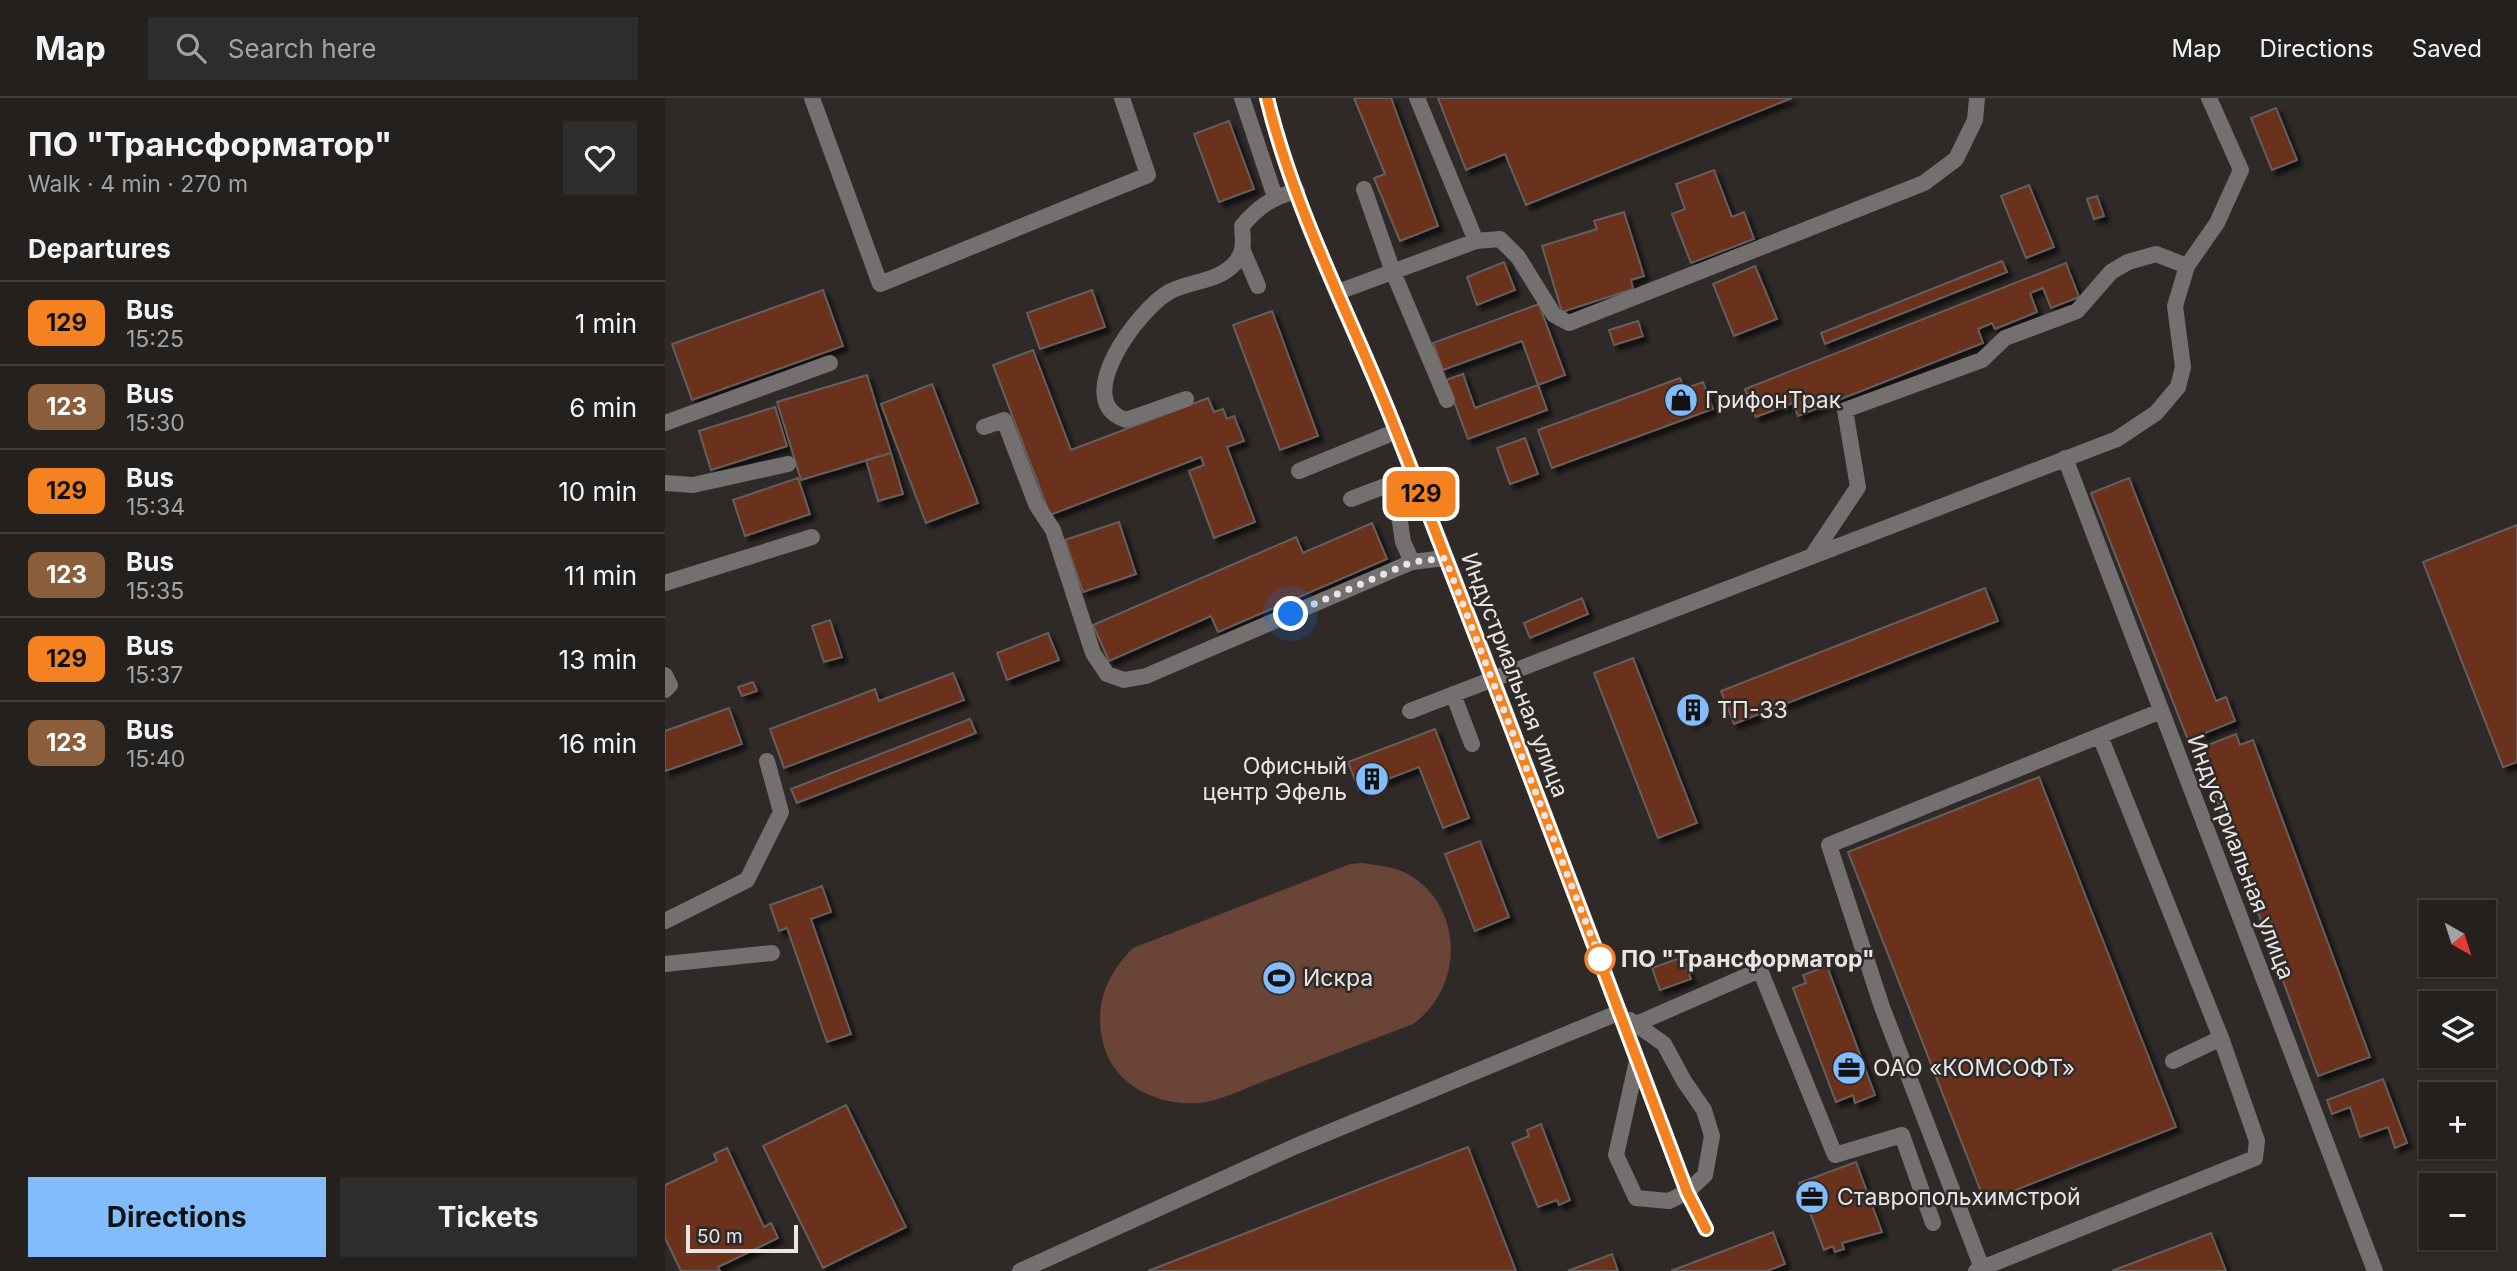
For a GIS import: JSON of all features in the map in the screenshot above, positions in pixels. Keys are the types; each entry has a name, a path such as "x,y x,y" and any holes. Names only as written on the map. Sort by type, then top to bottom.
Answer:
{"street":[{"path":"813,98 880,284 1148,175 1122,98"},
{"path":"1242,98 1275,197"},
{"name":"Индустриальная улица","path":"1267,98 1277,139 1297,191 1397,431 1687,1192 1706,1229"},
{"path":"1417,98 1476,241"},
{"path":"1338,292 1476,241 1500,239 1518,257 1554,315 1569,323 1924,183 1956,159 1975,120 1977,98"},
{"path":"1410,711 2117,439 2156,413 2178,387 2183,367 2175,306 2187,266 2217,223 2241,170 2209,98"},
{"path":"1364,189 1393,272 1447,400"},
{"path":"1258,286 1243,251 1242,226 1257,209 1275,197 1297,191"},
{"path":"1186,398 1126,420 1117,417 1108,406 1103,388 1109,367 1136,320 1169,292 1215,278 1235,264 1243,251"},
{"path":"1812,556 1858,488 1845,411 1982,360 2005,338 2077,311 2111,272 2128,261 2156,254 2187,266"},
{"path":"665,424 830,363"},
{"path":"984,427 1004,420 1036,504 1053,530 1093,653 1107,674 1124,680 1146,676 1412,562 1445,558"},
{"path":"1299,471 1397,431"},
{"name":"Индустриальная улица","path":"2064,458 2375,1271"},
{"path":"665,482 693,485 787,464"},
{"path":"1351,499 1413,475"},
{"path":"1394,482 1403,542 1412,562"},
{"path":"665,583 813,537"},
{"path":"665,675 670,685 665,690"},
{"path":"1453,694 1472,744"},
{"path":"2100,736 2221,1038 2257,1142 2255,1158 1979,1270 1882,1007 1829,845 2161,711"},
{"path":"665,921 747,880 781,812 767,761"},
{"path":"665,964 772,953"},
{"path":"1636,1024 1761,970 1835,1155 1902,1135 1933,1223"},
{"path":"1020,1271 1296,1146 1620,1012 1664,1044 1683,1081 1704,1110 1712,1136 1705,1175 1687,1192 1669,1201 1636,1198 1616,1155 1637,1060"},
{"path":"2173,1061 2221,1038"}],"shaded area":[{"name":"Искра","path":"1363,863 1401,871 1425,887 1439,904 1447,925 1451,946 1449,968 1442,989 1430,1008 1413,1024 1207,1102 1183,1103 1152,1096 1137,1089 1114,1068 1102,1038 1100,1012 1110,978 1133,948 1350,864"}],"building":[{"path":"1354,98 1391,98 1438,226 1400,241 1374,178 1385,174"},
{"path":"1438,98 1792,98 1526,205 1505,154 1466,170"},
{"path":"2276,108 2297,160 2272,170 2251,118"},
{"path":"1229,121 1254,189 1219,202 1194,134"},
{"path":"1714,170 1732,217 1744,212 1754,239 1691,263 1672,214 1685,209 1676,184"},
{"path":"2029,185 2054,247 2026,258 2001,196"},
{"path":"2097,196 2104,216 2094,219 2087,199"},
{"path":"1624,212 1644,276 1631,280 1633,289 1562,312 1542,246 1597,229 1594,221"},
{"path":"2002,261 2007,272 1825,344 1821,333"},
{"path":"1504,262 1515,290 1477,305 1467,277"},
{"path":"2066,263 2079,297 2051,308 2043,288 2030,293 2037,312 1995,329 1992,323 1978,329 1983,343 1798,416 1793,403 1756,417 1745,389"},
{"path":"1755,266 1777,319 1734,336 1713,284"},
{"path":"823,290 843,346 692,400 672,344"},
{"path":"1092,290 1105,327 1040,349 1027,313"},
{"path":"1539,304 1565,375 1538,385 1522,341 1443,370 1433,343"},
{"path":"1272,311 1318,436 1280,450 1233,325"},
{"path":"1638,321 1643,336 1614,345 1609,330"},
{"path":"1033,350 1071,450 1208,398 1214,412 1223,409 1227,419 1234,416 1244,441 1227,447 1255,522 1214,538 1189,471 1204,465 1201,457 1050,515 993,365"},
{"path":"1463,374 1475,408 1538,385 1547,410 1468,439 1446,380"},
{"path":"867,375 891,453 801,480 777,402"},
{"path":"1680,378 1684,389 1703,382 1713,409 1552,468 1538,430"},
{"path":"932,384 978,503 926,523 881,404"},
{"path":"775,407 787,446 711,470 699,431"},
{"path":"1525,438 1538,474 1510,484 1497,448"},
{"path":"891,453 903,494 878,501 866,460"},
{"path":"798,478 810,514 745,536 733,500"},
{"path":"2129,478 2216,701 2226,697 2235,721 2188,740 2091,493"},
{"path":"1119,522 1136,574 1083,592 1065,540"},
{"path":"1372,523 1387,559 1218,632 1211,616 1109,661 1093,625 1296,537 1303,553"},
{"path":"2517,525 2517,762 2503,767 2423,562"},
{"path":"1985,588 1998,621 1734,724 1721,691"},
{"path":"1582,598 1588,614 1530,638 1524,623"},
{"path":"830,620 842,657 824,662 812,626"},
{"path":"1048,633 1059,660 1007,680 997,653"},
{"path":"1633,658 1697,823 1658,838 1594,673"},
{"path":"953,673 964,700 784,768 770,729 875,689 879,701"},
{"path":"753,682 757,691 742,696 738,687"},
{"name":"ТП-33","path":"1697,697 1705,717 1689,723 1681,704"},
{"path":"729,708 742,744 665,771 665,731"},
{"path":"970,719 976,733 797,803 791,789"},
{"name":"Офисный центр Эфель","path":"1435,729 1469,818 1443,828 1419,767 1359,790 1348,762"},
{"path":"2236,734 2240,745 2253,740 2370,1057 2318,1076 2198,749"},
{"path":"2039,777 2176,1127 1985,1202 1848,852"},
{"path":"1480,841 1509,917 1475,931 1445,854"},
{"path":"822,886 831,912 811,919 851,1034 827,1042 787,928 779,931 770,905"},
{"path":"1683,957 1691,979 1660,990 1652,968"},
{"path":"1827,966 1875,1095 1855,1103 1853,1095 1836,1102 1793,988 1806,983 1803,975"},
{"path":"2383,1079 2407,1143 2395,1148 2388,1127 2360,1137 2350,1107 2332,1114 2327,1100"},
{"path":"846,1105 906,1227 823,1268 763,1146"},
{"path":"1541,1124 1570,1200 1559,1205 1557,1200 1538,1207 1512,1143 1529,1136 1527,1130"},
{"path":"1468,1147 1516,1271 1148,1271"},
{"path":"727,1148 764,1227 771,1223 778,1238 718,1267 720,1271 681,1271 665,1238 665,1185 717,1161 714,1154"},
{"path":"1856,1162 1882,1232 1842,1243 1844,1249 1835,1252 1833,1246 1824,1250 1799,1183"},
{"path":"1773,1232 1785,1264 1767,1271 1671,1271"},
{"path":"2211,1233 2226,1271 2112,1271"},
{"path":"1612,1254 1618,1271 1568,1271"}],"bus line":[{"name":"129","path":"1267,98 1277,139 1297,191 1397,431 1687,1192 1706,1229"}],"place":[{"name":"ГрифонТрак","path":"1681,400"},
{"name":"ТП-33","path":"1693,710"},
{"name":"Офисный центр Эфель","path":"1372,779"},
{"name":"ПО \"Трансформатор\"","path":"1600,959"},
{"name":"Искра","path":"1279,978"},
{"name":"ОАО «КОМСОФТ»","path":"1849,1068"},
{"name":"Ставропольхимстрой","path":"1812,1197"}],"route":[{"path":"1291,614 1412,562 1445,558 1600,959"}]}
